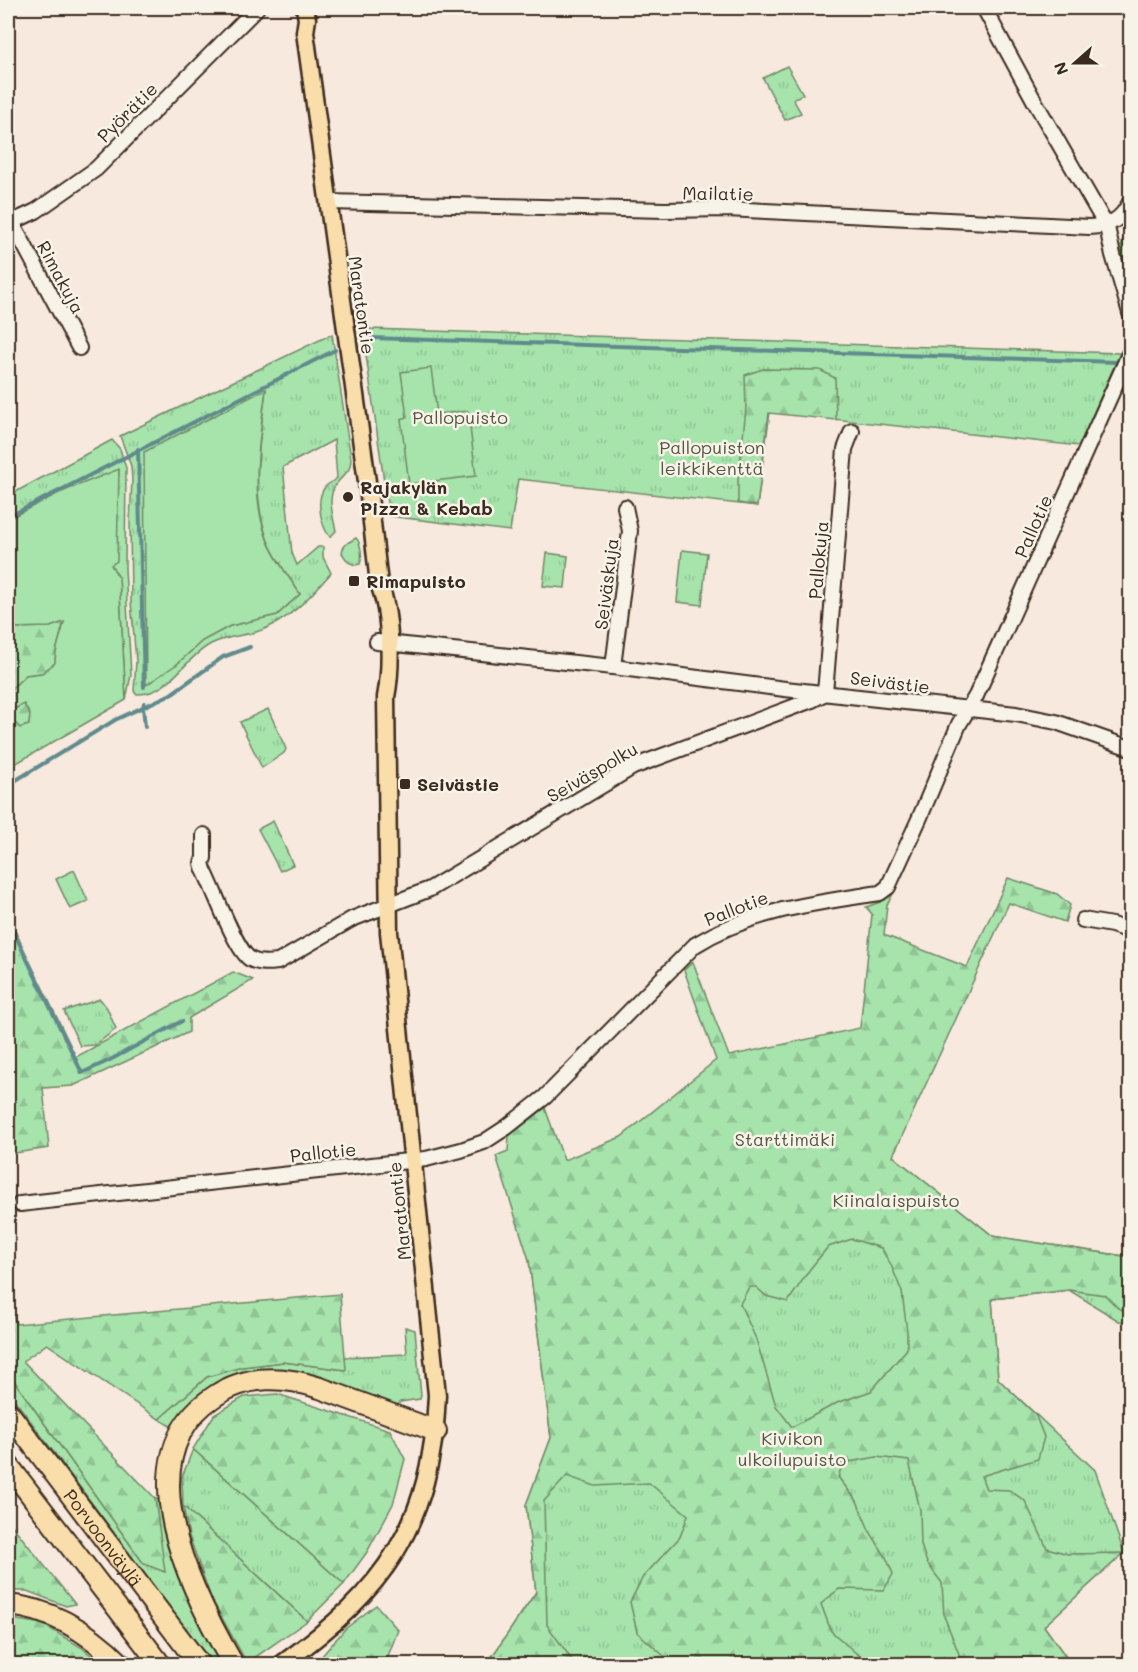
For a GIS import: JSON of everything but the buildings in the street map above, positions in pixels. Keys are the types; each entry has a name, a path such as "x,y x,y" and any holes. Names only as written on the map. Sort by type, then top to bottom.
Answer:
{"highway":[{"path":"232,1665 189,1574 175,1533 169,1497 169,1475 175,1447 180,1432 197,1410 210,1399 235,1385 276,1378 320,1388 436,1431"},
{"name":"Porvoonväylä","path":"8,1412 199,1665"},
{"name":"Porvoonväylä","path":"8,1465 160,1665"},
{"path":"8,1605 37,1610 67,1622 90,1637 121,1665"}],"main road":[{"name":"Maratontie","path":"295,8 298,21 305,33"},
{"name":"Maratontie","path":"282,1665 332,1627 358,1602 396,1550 412,1522 425,1484 436,1431 437,1395 389,932 386,697 378,680 382,642 374,599 379,584 369,496 305,33 307,20 305,8"}],"street":[{"name":"Pyörätie","path":"10,223 36,211 96,169 257,8"},
{"path":"984,8 1107,226 1113,255 1131,314"},
{"path":"1107,226 1122,214 1131,201"},
{"name":"Mailatie","path":"328,202 664,210 727,209 1089,227 1107,226"},
{"name":"Rimakuja","path":"10,223 80,348"},
{"name":"Pallotie","path":"20,1204 434,1158 484,1142 545,1097 695,945 717,931 756,916 797,906 880,893 888,887 1131,352"},
{"name":"Pallokuja","path":"825,693 845,449 852,431"},
{"name":"Seiväskuja","path":"614,667 630,531 625,507"},
{"name":"Seivästie","path":"382,642 1016,714 1056,722 1131,748"},
{"name":"Seiväspolku","path":"204,835 202,862 204,870 240,946 252,960 267,963 278,962 352,919 430,889 633,767 812,700 825,693"},
{"path":"1083,920 1112,925 1131,932"}],"green space":[{"path":"787,66 803,94 793,99 801,113 785,120 763,78"},
{"path":"1125,232 1130,233 1130,263 1123,267 1121,247"},
{"name":"Pallopuisto","path":"360,313 370,329 1120,353 1079,446 770,412 757,506 518,479 510,531 389,516"},
{"path":"332,334 351,459 348,470 337,483 332,494 331,506 336,531 330,537 322,520 320,499 325,487 337,478 334,440 283,467 292,553 297,565 318,547 323,547 323,557 331,573 288,616 256,632 211,644 158,689 148,693 136,694 134,691 136,661 131,601 130,520 132,480 131,466 120,436","holes":["266,389 259,445 259,501 267,538 273,552 300,594 277,615 230,626 202,641 177,664"]},
{"path":"431,368 437,414 468,411 476,476 409,484 401,419 407,417 401,372"},
{"path":"763,369 820,370 835,378 836,420 769,413 757,506 738,503 738,481 746,409 745,375"},
{"path":"266,389 259,445 258,502 270,546 300,594 277,615 230,626 202,641 177,664 146,685 144,452"},
{"path":"112,440 120,449 126,468 125,568 131,675 126,700 119,578 111,565 119,470 59,493 8,519 8,496"},
{"path":"119,469 117,561 111,565 119,578 126,700 8,768 8,716 20,728 29,725 30,715 24,704 8,712 8,692 26,675 42,673 55,663 64,622 50,627 8,628 8,519 59,493"},
{"path":"356,538 361,558 360,564 355,565 348,562 342,553 345,545"},
{"path":"682,550 707,553 702,605 677,602"},
{"path":"547,553 568,556 565,588 543,586"},
{"path":"64,621 55,663 42,673 26,675 8,692 8,628 50,627"},
{"path":"24,704 30,715 29,725 20,728 10,720 8,712"},
{"path":"268,709 286,749 284,753 262,768 240,722"},
{"path":"273,821 293,865 280,871 258,829"},
{"path":"74,870 88,901 70,909 56,879"},
{"name":"Kivikon ulkoilupuisto","path":"1008,878 1057,894 1070,905 1065,922 1009,903 893,1156 993,1236 1130,1257 1130,1313 1118,1308 1105,1295 1069,1290 992,1299 998,1379 1035,1414 1044,1437 1038,1459 981,1476 986,1489 1009,1490 1025,1501 1047,1548 1068,1554 1124,1553 1044,1626 1071,1664 963,1664 944,1616 942,1583 927,1563 921,1545 920,1510 909,1461 877,1457 843,1463 838,1477 857,1501 869,1530 886,1557 893,1574 884,1590 839,1589 821,1604 831,1631 857,1654 874,1664 677,1664 664,1656 637,1632 630,1602 643,1577 680,1537 688,1515 649,1483 595,1486 567,1476 544,1501 547,1625 575,1664 487,1664 536,1592 526,1505 551,1438 529,1260 496,1156 508,1151 509,1136 545,1108 564,1160 621,1137 716,1060 684,970 693,962 729,1056 860,1028 872,914 866,907 880,902 894,892 887,905 884,935 967,967","holes":["852,1239 881,1248 902,1292 907,1349 871,1391 837,1403 792,1427 776,1406 756,1339 740,1304 749,1287 756,1287 766,1296 788,1302 828,1247"]},
{"path":"8,916 76,1057 233,972 253,980 189,1018 189,1032 73,1086 43,1088 49,1148 8,1154"},
{"path":"100,999 107,1008 116,1029 95,1045 80,1046 64,1011"},
{"name":"Kivikon ulkoilupuisto","path":"893,1156 993,1236 1130,1257 1130,1323 1119,1321 1069,1290 992,1299 998,1379 1095,1470 1124,1553 1044,1626 1071,1664 487,1664 536,1592 526,1505 551,1438 529,1260"},
{"path":"340,1294 346,1370 283,1362 242,1367 207,1377 159,1419 47,1344 23,1361 155,1498 165,1572 144,1564 8,1372 8,1296 16,1324"},
{"path":"405,1327 415,1330 420,1399 400,1402 396,1407 332,1387 214,1390 170,1426 159,1419 207,1377 242,1367 283,1362 345,1370 345,1357 407,1354"},
{"path":"8,1372 144,1564 164,1571 155,1498 165,1505 227,1664 212,1664 8,1391"},
{"path":"277,1394 390,1430 405,1459 393,1504 367,1552 344,1584 193,1449 214,1415 244,1397"},
{"path":"193,1449 344,1584 307,1621 183,1506 182,1477"},
{"path":"183,1506 307,1621 247,1663 211,1598 189,1536"},
{"path":"8,1520 75,1604 66,1606 27,1591 8,1591"},
{"path":"376,1605 398,1630 385,1664 315,1664 345,1629"},
{"path":"8,1620 42,1624 81,1647 102,1664 8,1664"}],"waterway":[{"path":"371,338 1116,362"},
{"path":"8,517 335,350"},
{"path":"138,449 144,687"},
{"path":"145,727 143,707 171,694 223,657 250,647"},
{"path":"8,785 115,720 143,707 144,703"},
{"path":"8,920 82,1073 182,1021"}],"place":[{"name":"Rajakylän Pizza & Kebab","path":"348,497"},
{"name":"Rimapuisto","path":"354,581"},
{"name":"Seivästie","path":"405,784"}],"park label":[{"name":"Pallopuiston leikkikenttä","path":"712,457"},
{"name":"Starttimäki","path":"785,1139"},
{"name":"Kiinalaispuisto","path":"896,1200"}]}
